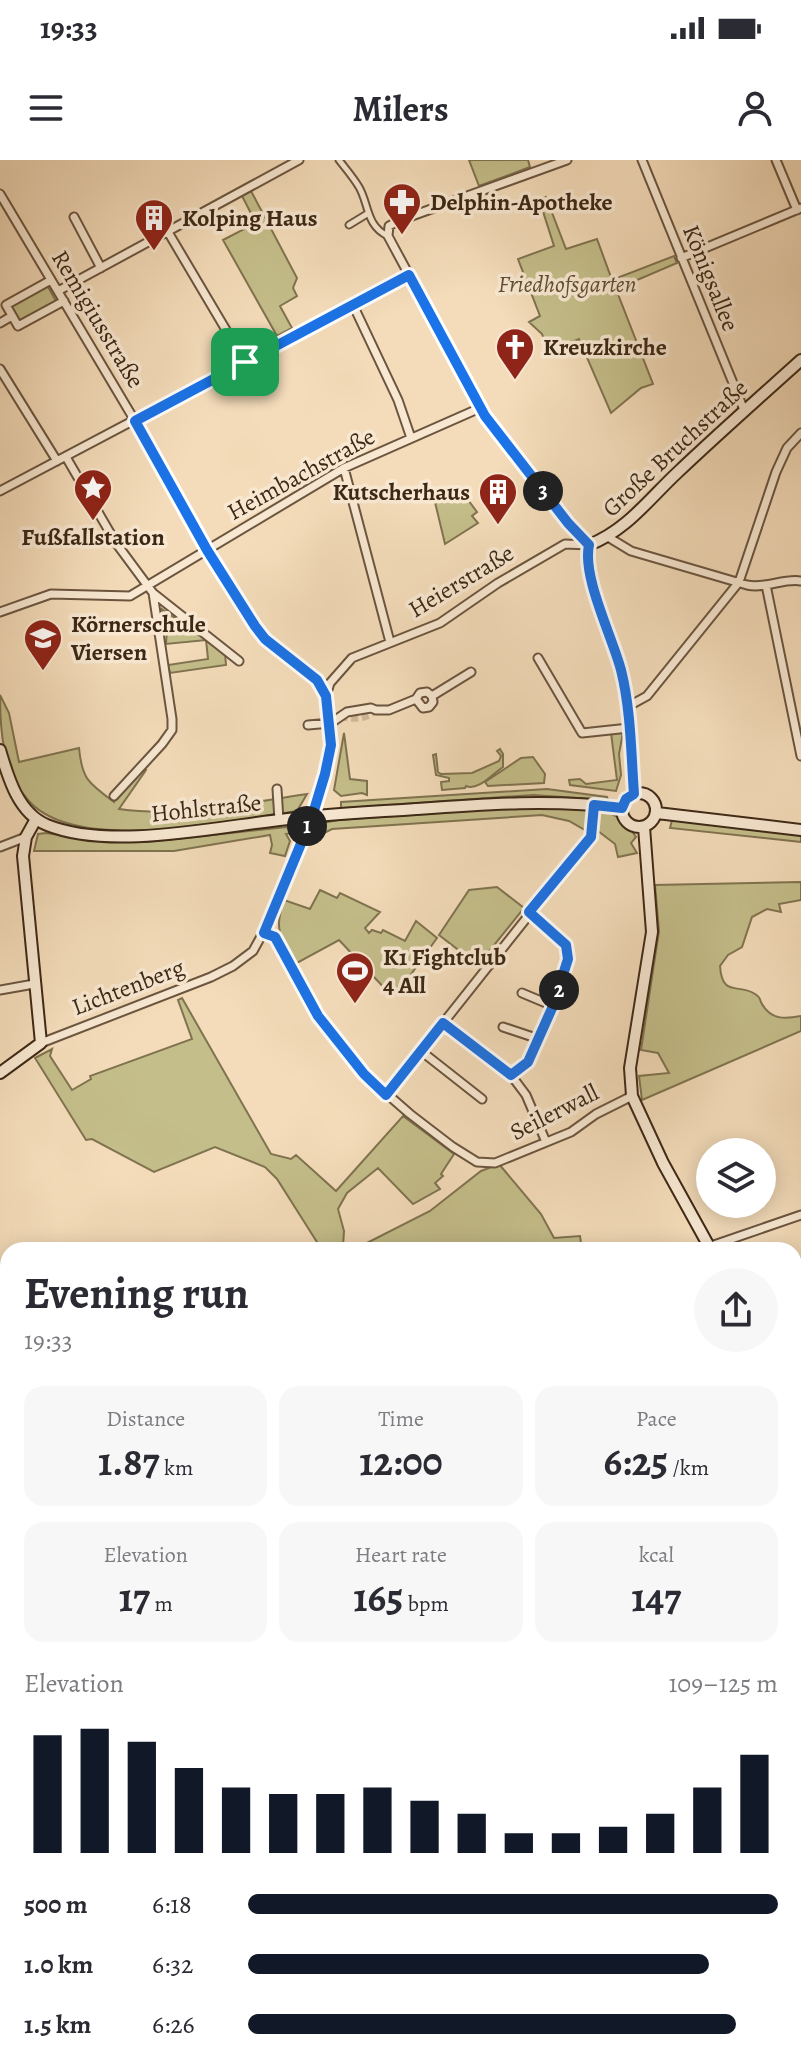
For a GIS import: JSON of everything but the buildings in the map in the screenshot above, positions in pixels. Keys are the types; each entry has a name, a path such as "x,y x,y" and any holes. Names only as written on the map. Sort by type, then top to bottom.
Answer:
{"main road":[{"name":"Große Bruchstraße","path":"627,707 621,671 587,566 589,545 627,524 652,496 801,360"},
{"path":"627,707 634,794"},
{"path":"0,750 13,788 36,819 26,837 23,856 41,1043"},
{"path":"634,794 651,797 657,813 653,822 644,827 628,824 622,808 626,799 634,794"},
{"name":"Hohlstraße","path":"36,819 62,829 110,835 162,834 312,817 509,803 550,802 622,808"},
{"path":"657,813 801,830"},
{"path":"644,827 652,932 630,1068 632,1096 650,1137 707,1242"},
{"name":"Lichtenberg","path":"0,1073 41,1043"}],"street":[{"path":"58,291 299,160"},
{"path":"339,160 360,189 367,214 380,232 388,236"},
{"path":"567,160 389,226 388,236 480,408 568,523 589,545"},
{"name":"Königsallee","path":"642,160 744,410"},
{"path":"681,258 799,209 776,160"},
{"name":"Remigiusstraße","path":"0,194 135,421 207,550 265,639 317,680 326,696"},
{"path":"349,225 367,214"},
{"path":"74,217 101,268"},
{"path":"168,232 245,362"},
{"path":"0,491 409,275"},
{"path":"6,305 51,280"},
{"path":"0,296 18,326 64,301"},
{"path":"352,307 398,400 411,438"},
{"path":"0,323 12,316"},
{"path":"0,369 57,461"},
{"name":"Heimbachstraße","path":"0,612 51,594 130,596 344,468 480,408"},
{"path":"627,707 647,696 739,582 776,472 787,448 801,433"},
{"path":"66,457 116,543 146,585 239,661"},
{"path":"344,468 390,642"},
{"path":"608,537 631,551 756,587 801,581"},
{"name":"Heierstraße","path":"326,696 330,683 352,658 440,623 498,583 565,544 589,545"},
{"path":"766,585 801,756"},
{"path":"114,796 172,730 153,593"},
{"path":"538,658 582,733 629,728"},
{"path":"308,725 331,723 347,712 371,708 389,710 416,699 420,693 427,692 432,696 471,672"},
{"name":"Lichtenberg","path":"41,1043 211,977 253,951 264,933 312,817 331,745 326,696"},
{"path":"277,789 279,820"},
{"path":"386,1095 591,837 594,805"},
{"path":"0,847 26,837"},
{"path":"511,1075 528,1062 553,1006 568,959 566,945 529,912"},
{"name":"Seilerwall","path":"264,933 275,937 318,1016 364,1074 386,1095 477,1162 495,1163 571,1132 596,1114 632,1096"},
{"path":"0,990 34,984"},
{"path":"522,993 553,1006"},
{"path":"443,1023 511,1075 526,1095 546,1142"},
{"path":"503,1027 539,1039"},
{"path":"421,1051 482,1099"},
{"path":"727,1242 801,1215"}],"green space":[{"path":"469,160 528,160 530,167 479,186"},
{"path":"251,191 297,278 293,288 297,296 280,306 292,328 277,336 223,240 256,223 242,196"},
{"name":"Friedhofsgarten","path":"546,197 566,249 597,239 612,280 674,256 677,263 616,289 653,384 641,388 611,413 579,339 549,351 542,334 529,322 540,316 518,259 554,246 539,199"},
{"path":"47,285 56,301 19,321 10,305"},
{"path":"460,489 477,512 472,516 478,523 445,544 434,498"},
{"path":"162,609 225,653 226,665 170,673 168,665 208,659 206,640 166,644 167,629 164,630"},
{"path":"0,695 9,713 19,762 79,748 88,780 114,802 141,767 146,770 119,809 190,811 307,794 297,811 196,826 156,830 81,827 51,817 28,800 20,789 8,764 2,737"},
{"path":"623,732 619,754 621,775 616,791 570,785 569,780 580,779 586,784 617,780 611,733"},
{"path":"344,733 350,779 367,781 367,795 341,796 334,790"},
{"path":"500,749 503,767 484,781 471,787 442,790 441,782 449,781 449,778 436,775 433,755 436,754 438,772 441,774 472,773 499,761 501,756 497,751"},
{"path":"533,757 545,774 544,783 488,786 485,782 521,758"},
{"path":"547,789 607,797 608,800 533,795 341,808 341,802"},
{"path":"570,807 587,810 590,820 585,830 569,821 542,815 332,829 310,840 323,823 338,820"},
{"path":"602,811 617,817 629,828 636,837 631,843 637,853 618,857 615,844 598,831 594,835 594,820"},
{"path":"672,820 801,835 801,842 670,828"},
{"path":"287,827 292,833 286,834 290,841 285,856 270,853 270,835 174,851 34,851 38,834 46,833 109,842 147,842"},
{"path":"801,882 801,900 779,904 781,912 767,909 752,917 742,947 728,955 720,966 721,976 728,986 755,994 774,1016 801,1016 801,1031 642,1100 639,1076 669,1073 658,1053 641,1050 659,931 655,885"},
{"path":"497,887 524,908 478,965 439,935 469,890"},
{"path":"320,890 337,898 340,893 380,912 365,928 369,933 372,930 381,933 383,930 405,941 416,921 437,938 409,977 390,994 339,940 297,963 280,933 279,920 284,900 310,909"},
{"path":"182,998 271,1154 291,1159 296,1155 336,1191 403,1116 454,1154 441,1174 443,1176 435,1183 440,1189 413,1204 378,1168 347,1193 338,1209 344,1231 343,1242 317,1242 277,1179 265,1167 215,1147 154,1172 92,1139 86,1140 35,1058 52,1049 50,1056 72,1090 91,1079 90,1076 192,1039 178,1000"},
{"path":"499,1164 541,1214 554,1238 580,1236 581,1242 369,1242 430,1211 481,1171"}],"tunnel":[{"path":"341,716 360,718 376,710"}],"place":[{"name":"Delphin-Apotheke","path":"402,236"},
{"name":"Kolping Haus","path":"154,252"},
{"name":"Kreuzkirche","path":"515,381"},
{"name":"Fußfallstation","path":"93,522"},
{"name":"Kutscherhaus","path":"498,526"},
{"name":"Körnerschule Viersen","path":"43,672"},
{"name":"K1 Fightclub 4 All","path":"355,1005"}],"route":[{"path":"409,275 485,416 568,523 589,545 587,566 625,690 634,794 626,799 622,808 594,805 591,837 529,912 566,945 568,959 562,983 528,1062 511,1075 443,1023 386,1095 364,1074 318,1016 275,937 264,933 312,817 325,774 331,745 326,696 317,680 265,639 255,626 207,550 135,421 245,362 409,275"}]}
